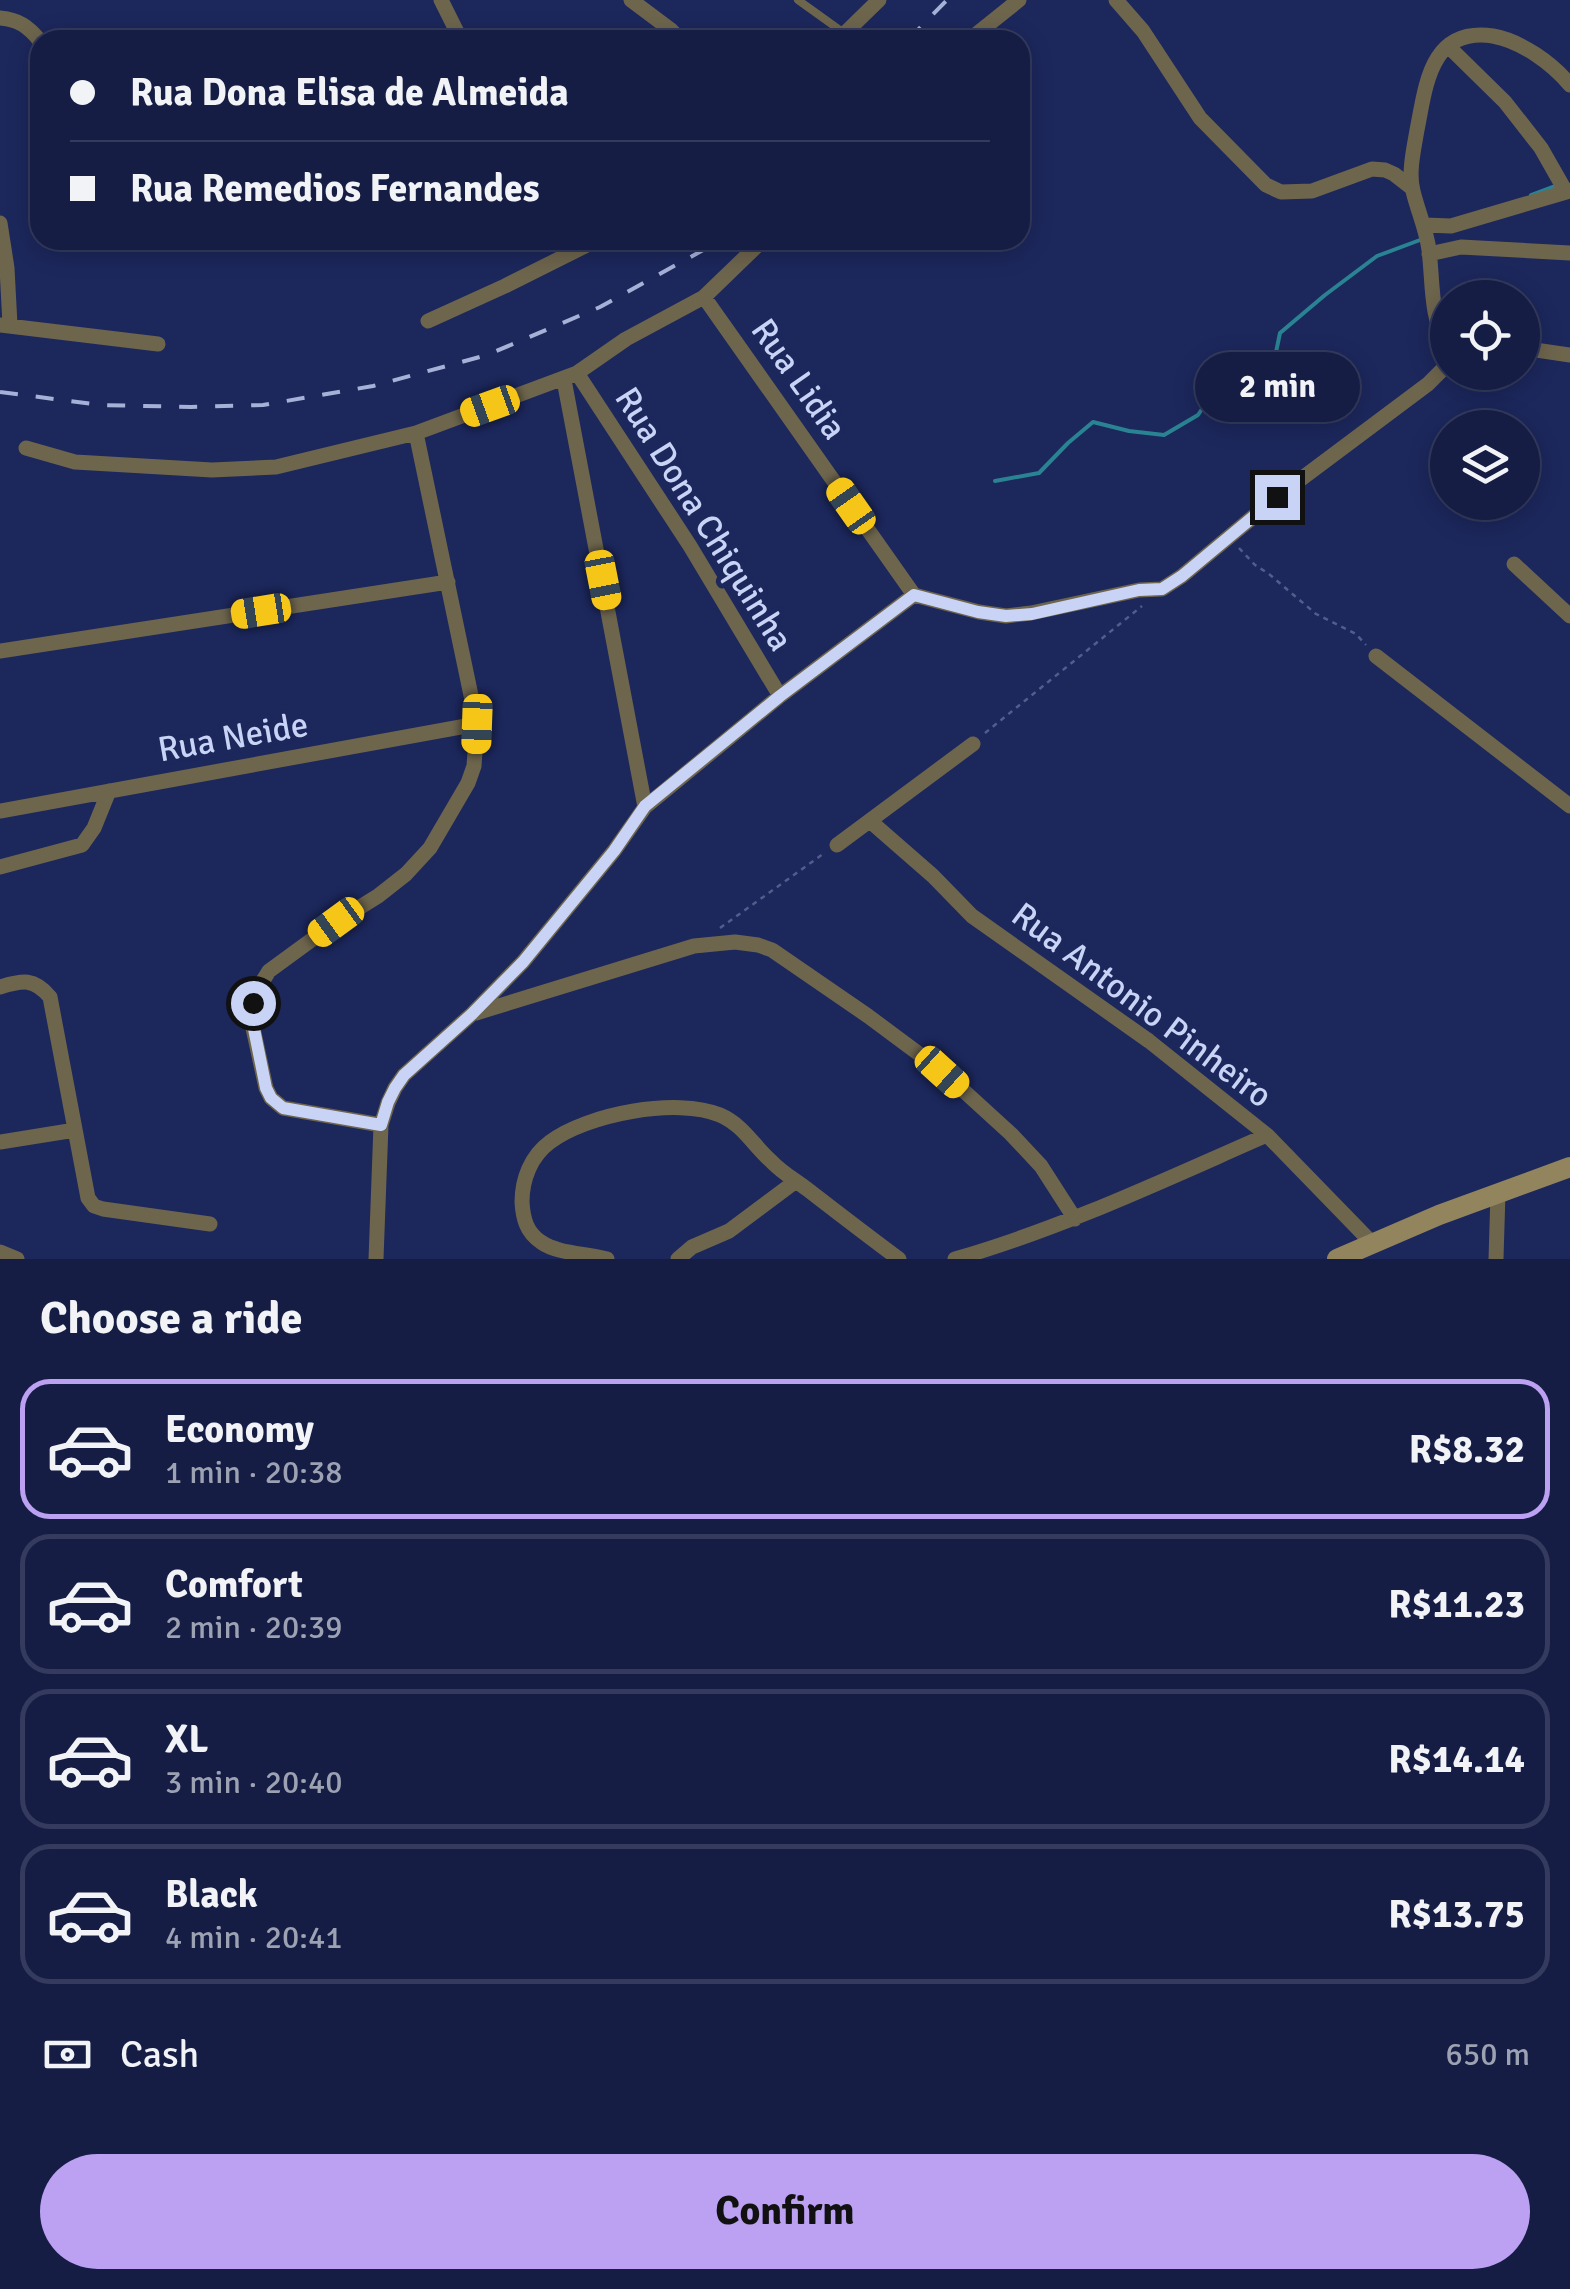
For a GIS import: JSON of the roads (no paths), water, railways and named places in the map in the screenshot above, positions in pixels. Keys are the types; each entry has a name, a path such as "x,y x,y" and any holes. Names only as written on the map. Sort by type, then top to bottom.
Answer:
{"main road":[{"path":"1340,1258 1439,1215 1570,1167"}],"street":[{"path":"441,0 456,30"},
{"path":"631,0 671,30"},
{"path":"848,30 879,0"},
{"path":"982,30 1019,0"},
{"path":"1116,0 1143,31 1200,118 1266,185 1281,192 1312,191 1372,169 1394,174 1412,188"},
{"path":"0,18 16,20 30,30"},
{"path":"1432,280 1425,227 1412,188 1414,149 1434,60 1448,46 1484,35 1518,44 1566,73"},
{"path":"1425,227 1451,226 1568,191 1541,148 1504,102 1448,46"},
{"path":"0,223 7,268 5,325 158,344"},
{"path":"1429,252 1462,247 1570,253"},
{"path":"428,321 505,286 568,250"},
{"path":"26,448 74,462 212,470 276,467 416,433 570,376 626,339 704,297 753,250"},
{"name":"Rua Lidia","path":"704,297 914,595"},
{"path":"1540,351 1570,355"},
{"path":"570,376 645,806"},
{"name":"Rua Dona Chiquinha","path":"570,376 690,546 780,696"},
{"path":"376,1259 381,1125 395,1088 523,962 614,851 645,806 780,696 914,595 1006,616 1162,589 1430,382"},
{"path":"381,1125 283,1108 266,1088 252,1019 256,990 269,972 378,896 430,848 474,766 477,724 416,433"},
{"path":"1514,564 1570,616"},
{"path":"0,651 448,582"},
{"path":"1376,656 1570,806"},
{"name":"Rua Neide","path":"0,811 477,724"},
{"path":"837,845 972,744"},
{"path":"0,867 82,845 94,828 109,791"},
{"name":"Rua Antonio Pinheiro","path":"870,821 972,916 1149,1041 1267,1135 1373,1244"},
{"path":"472,1014 694,946 736,942 758,945 772,950 868,1016 942,1072 1041,1166 1075,1219"},
{"path":"0,987 27,981 41,986 50,998 88,1198 94,1206 210,1224"},
{"path":"607,1259 544,1244 530,1233 523,1215 526,1173 551,1141 570,1131 615,1116 672,1107 718,1114 740,1127 772,1163 899,1259"},
{"path":"0,1142 76,1130"},
{"path":"954,1259 1075,1219 1267,1135"},
{"path":"678,1259 692,1246 729,1231 796,1180"},
{"path":"1496,1259 1498,1193"},
{"path":"0,1252 17,1259"}],"lane":[{"path":"798,0 833,30"}],"waterway":[{"path":"1531,195 1555,186"},
{"path":"995,481 1039,473 1093,422 1164,435 1198,415 1219,384 1244,363 1261,366 1275,357 1280,333 1325,295 1377,256 1420,240"}],"railway":[{"path":"918,30 947,0"},
{"path":"0,392 101,405 191,407 263,405 373,386 487,355 600,307 703,250"}]}
